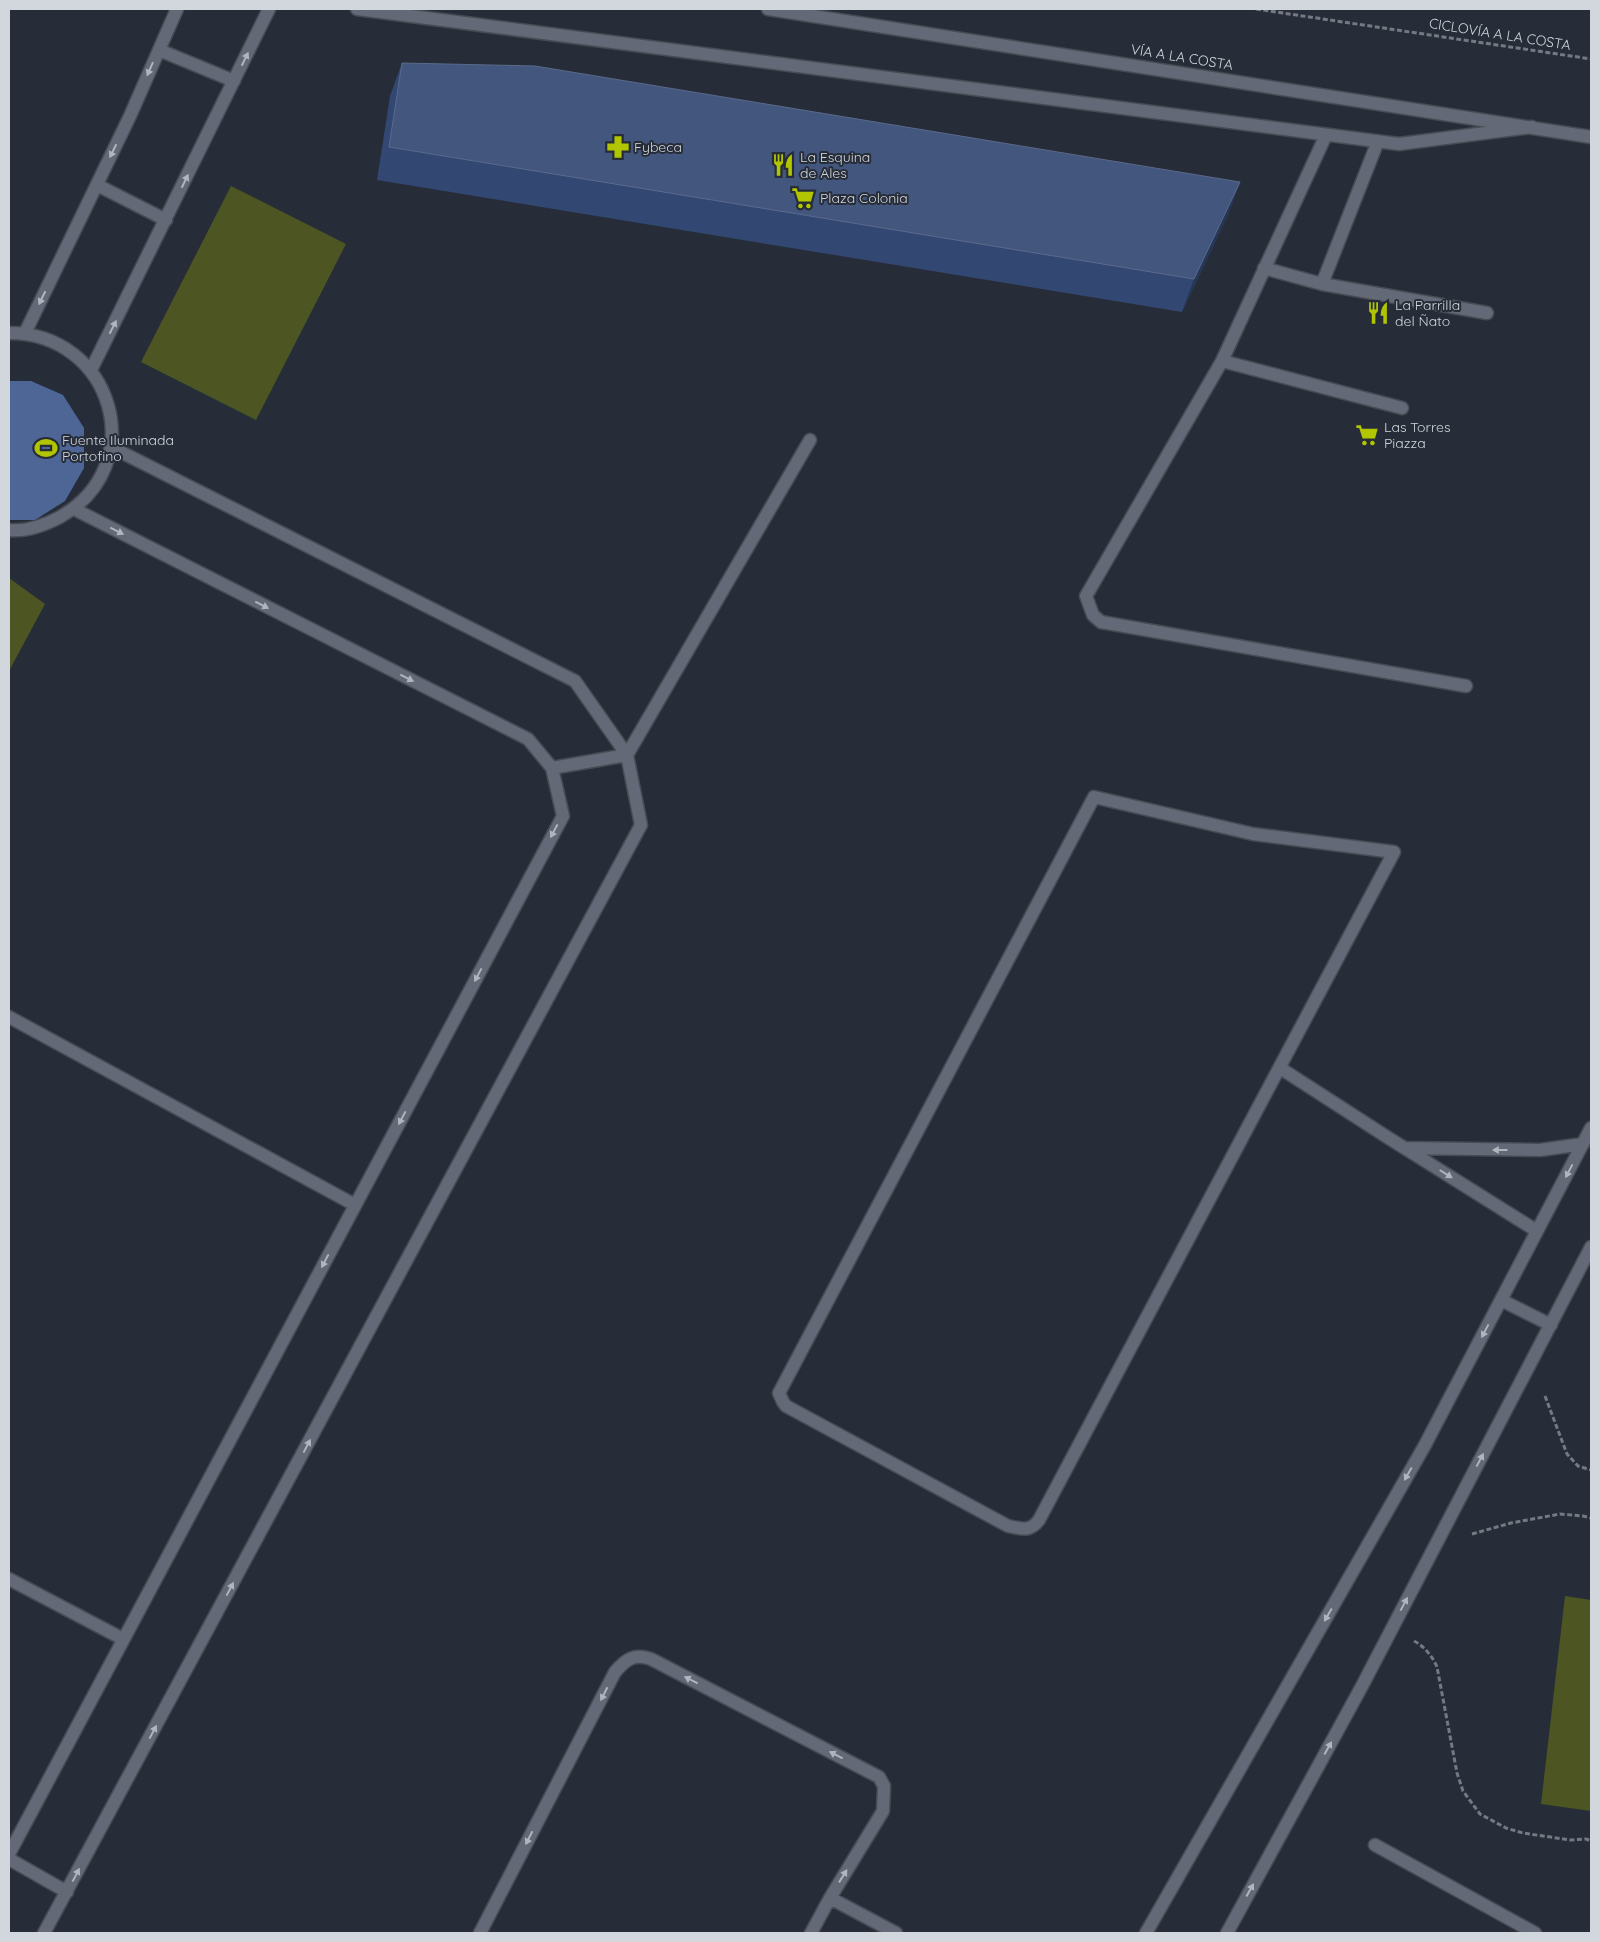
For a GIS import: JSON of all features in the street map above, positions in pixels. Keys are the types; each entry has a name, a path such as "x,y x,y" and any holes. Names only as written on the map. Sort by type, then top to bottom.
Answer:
{"street":[{"path":"25,333 130,116 177,9"},
{"path":"91,370 269,9"},
{"path":"358,9 1378,142 1399,144 1532,127"},
{"name":"VÍA A LA COSTA","path":"768,9 1591,137"},
{"path":"159,50 234,81"},
{"path":"1326,135 1222,360 1086,596 1093,615 1100,622 1466,686"},
{"path":"1322,284 1378,142"},
{"path":"97,185 166,220"},
{"path":"1264,268 1322,284 1487,313"},
{"path":"9,333 25,333 50,340 72,353 91,370 104,394 112,420 111,447 104,471 91,492 74,509 46,525 9,530"},
{"path":"1222,360 1402,408"},
{"path":"552,768 626,755 810,440"},
{"path":"44,1933 642,825 626,755 574,681 111,447"},
{"path":"9,1854 563,816 552,768 528,739 74,509"},
{"path":"1094,797 1253,834 1394,852 1280,1068 1039,1520 1034,1526 1026,1530 1008,1526 783,1402 780,1398 780,1390 1094,797"},
{"path":"9,1017 355,1205"},
{"path":"1280,1068 1538,1230"},
{"path":"1146,1933 1425,1445 1591,1128"},
{"path":"1405,1148 1540,1150 1583,1144"},
{"path":"1227,1933 1390,1631 1591,1247"},
{"path":"1501,1300 1550,1325"},
{"path":"9,1579 123,1639"},
{"path":"480,1933 616,1672 623,1662 637,1656 651,1659 879,1777 884,1786 883,1811 811,1933"},
{"path":"1375,1845 1535,1933"},
{"path":"9,1859 67,1892"},
{"path":"830,1898 896,1933"}],"path":[{"name":"CICLOVÍA A LA COSTA","path":"1256,9 1591,60"},
{"path":"1532,1360 1567,1454 1578,1466 1591,1470"},
{"path":"1435,1545 1512,1523 1560,1514 1591,1518"},
{"path":"1390,1631 1418,1644 1434,1659 1442,1686 1457,1774 1463,1791 1480,1814 1506,1828 1523,1833 1561,1839 1586,1839 1591,1841"}],"green space":[{"path":"231,186 346,244 256,420 141,362"},
{"path":"9,578 45,604 9,671"},
{"path":"1565,1596 1591,1600 1591,1811 1541,1804"}],"water":[{"name":"Fuente Iluminada Portofino","path":"9,381 31,381 63,395 84,428 84,468 65,501 35,520 9,520"}],"building":[{"name":"Plaza Colonia","path":"402,63 535,66 1240,182 1194,279 389,147"}],"place":[{"name":"Fybeca","path":"618,147"},
{"name":"La Esquina de Ales","path":"783,165"},
{"name":"Plaza Colonia","path":"803,198"},
{"name":"La Parrilla del Ñato","path":"1378,313"},
{"name":"Las Torres Piazza","path":"1367,435"},
{"name":"Fuente Iluminada Portofino","path":"46,448"}]}
